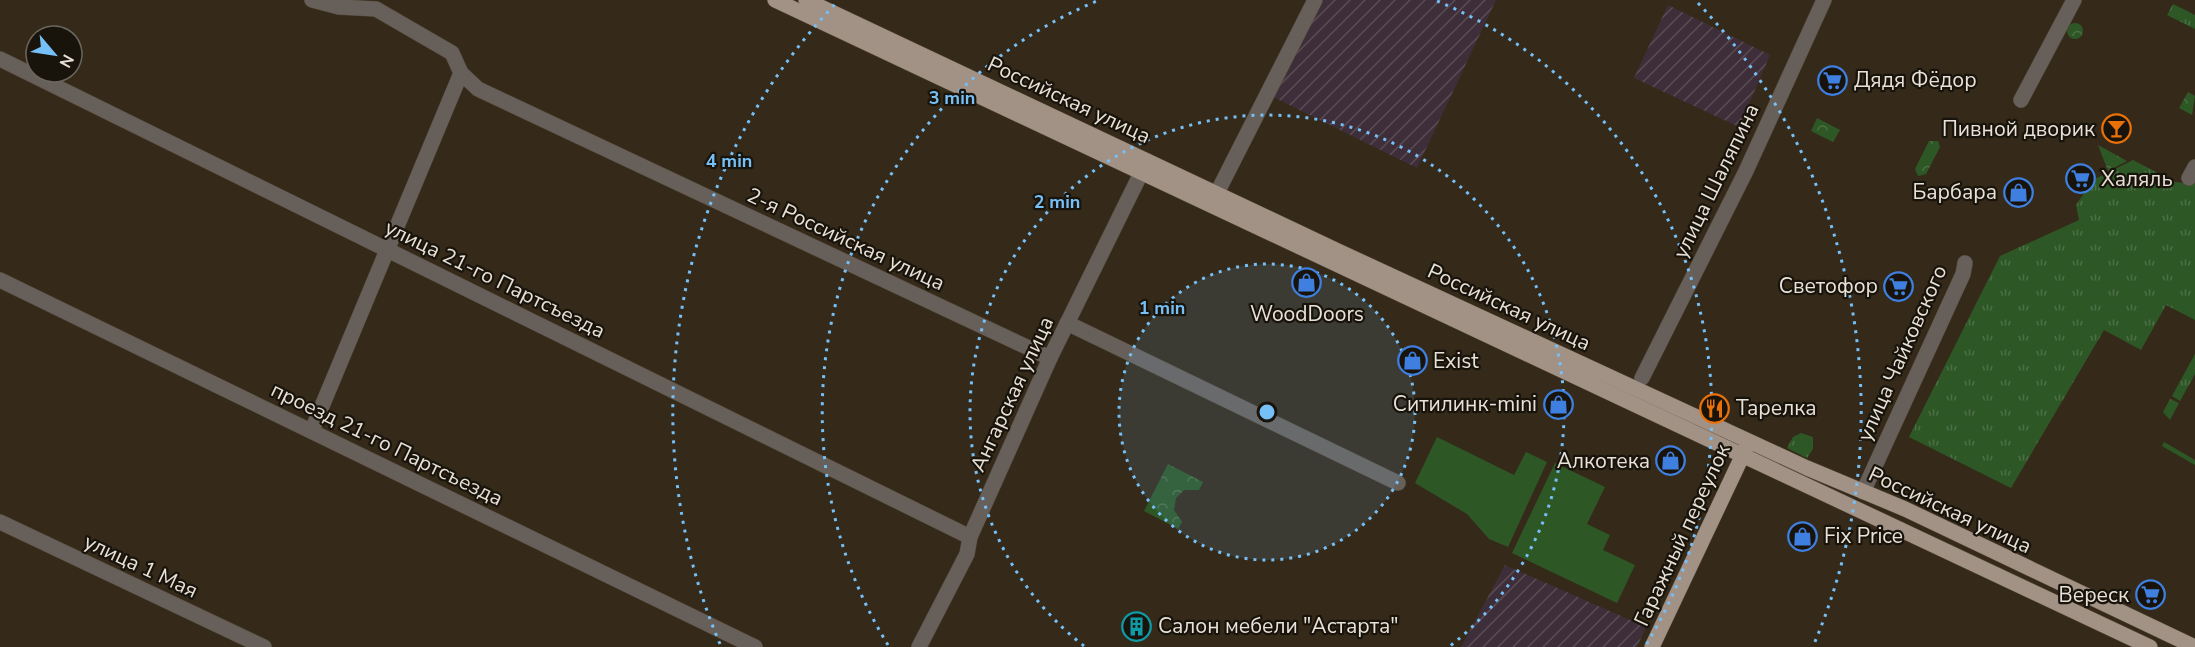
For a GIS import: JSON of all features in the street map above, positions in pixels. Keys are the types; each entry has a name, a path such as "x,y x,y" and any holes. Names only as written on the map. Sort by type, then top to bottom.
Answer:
{"main road":[{"name":"Российская улица","path":"776,0 821,9"},
{"name":"Российская улица","path":"806,0 1742,456 2150,647"},
{"name":"Российская улица","path":"1144,166 1217,193 1749,441 1905,509 2195,647"},
{"name":"Гаражный переулок","path":"1652,647 1749,441"}],"street":[{"name":"2-я Российская улица","path":"312,0 339,7 378,4 452,54 461,73 478,89 1050,358"},
{"path":"1217,193 1315,0"},
{"name":"улица Шаляпина","path":"1642,378 1746,171 1824,0"},
{"path":"2021,100 2074,0"},
{"name":"улица 21-го Партсъезда","path":"0,59 970,537"},
{"path":"312,430 461,73"},
{"name":"Ангарская улица","path":"919,647 967,554 970,537 1050,358 1144,166"},
{"name":"улица Чайковского","path":"1863,492 1963,274 1965,263"},
{"name":"проезд 21-го Партсъезда","path":"0,280 755,647"},
{"path":"1067,323 1398,483"},
{"name":"улица 1 Мая","path":"0,522 264,647"}],"shaded area":[{"path":"1323,0 1496,0 1417,168 1273,97"},
{"path":"1668,5 1770,55 1739,127 1634,78"},
{"path":"1505,565 1646,627 1637,647 1461,647"}],"green space":[{"path":"2173,4 2195,15 2195,29 2167,15"},
{"path":"2075,23 2083,31 2075,39 2067,31"},
{"path":"2188,92 2195,96 2192,115 2179,108"},
{"path":"1817,118 1840,130 1833,142 1811,131"},
{"path":"1929,141 1938,141 1940,147 1926,174 1918,176 1915,169"},
{"path":"2098,145 2127,161 2108,171"},
{"path":"2133,160 2175,182 2195,184 2195,320 2166,305 2141,350 2104,330 2011,488 1909,437 2000,256 2079,220 2076,205 2093,180"},
{"path":"2195,354 2195,374 2180,401 2172,396"},
{"path":"2170,399 2179,403 2170,420 2163,412"},
{"path":"1801,433 1813,437 1813,449 1807,458 1787,448 1793,437"},
{"path":"1437,437 1514,475 1526,452 1547,462 1508,547 1489,539 1467,514 1415,483"},
{"path":"2164,442 2195,460 2195,465 2162,446"},
{"path":"1555,463 1605,487 1587,524 1610,535 1603,550 1635,565 1617,603 1512,553"},
{"path":"1168,464 1203,482 1199,490 1184,490 1176,498 1174,510 1182,522 1178,529 1144,511"}],"place":[{"name":"Дядя Фёдор","path":"1833,80"},
{"name":"Пивной дворик","path":"2116,129"},
{"name":"Халяль","path":"2080,179"},
{"name":"Барбара","path":"2018,192"},
{"name":"WoodDoors","path":"1307,283"},
{"name":"Светофор","path":"1899,286"},
{"name":"Exist","path":"1412,361"},
{"name":"Ситилинк-mini","path":"1558,404"},
{"name":"Тарелка","path":"1715,408"},
{"name":"Алкотека","path":"1671,461"},
{"name":"Fix Price","path":"1803,536"},
{"name":"Вереск","path":"2150,595"},
{"name":"Салон мебели \"Астарта\"","path":"1137,626"}]}
